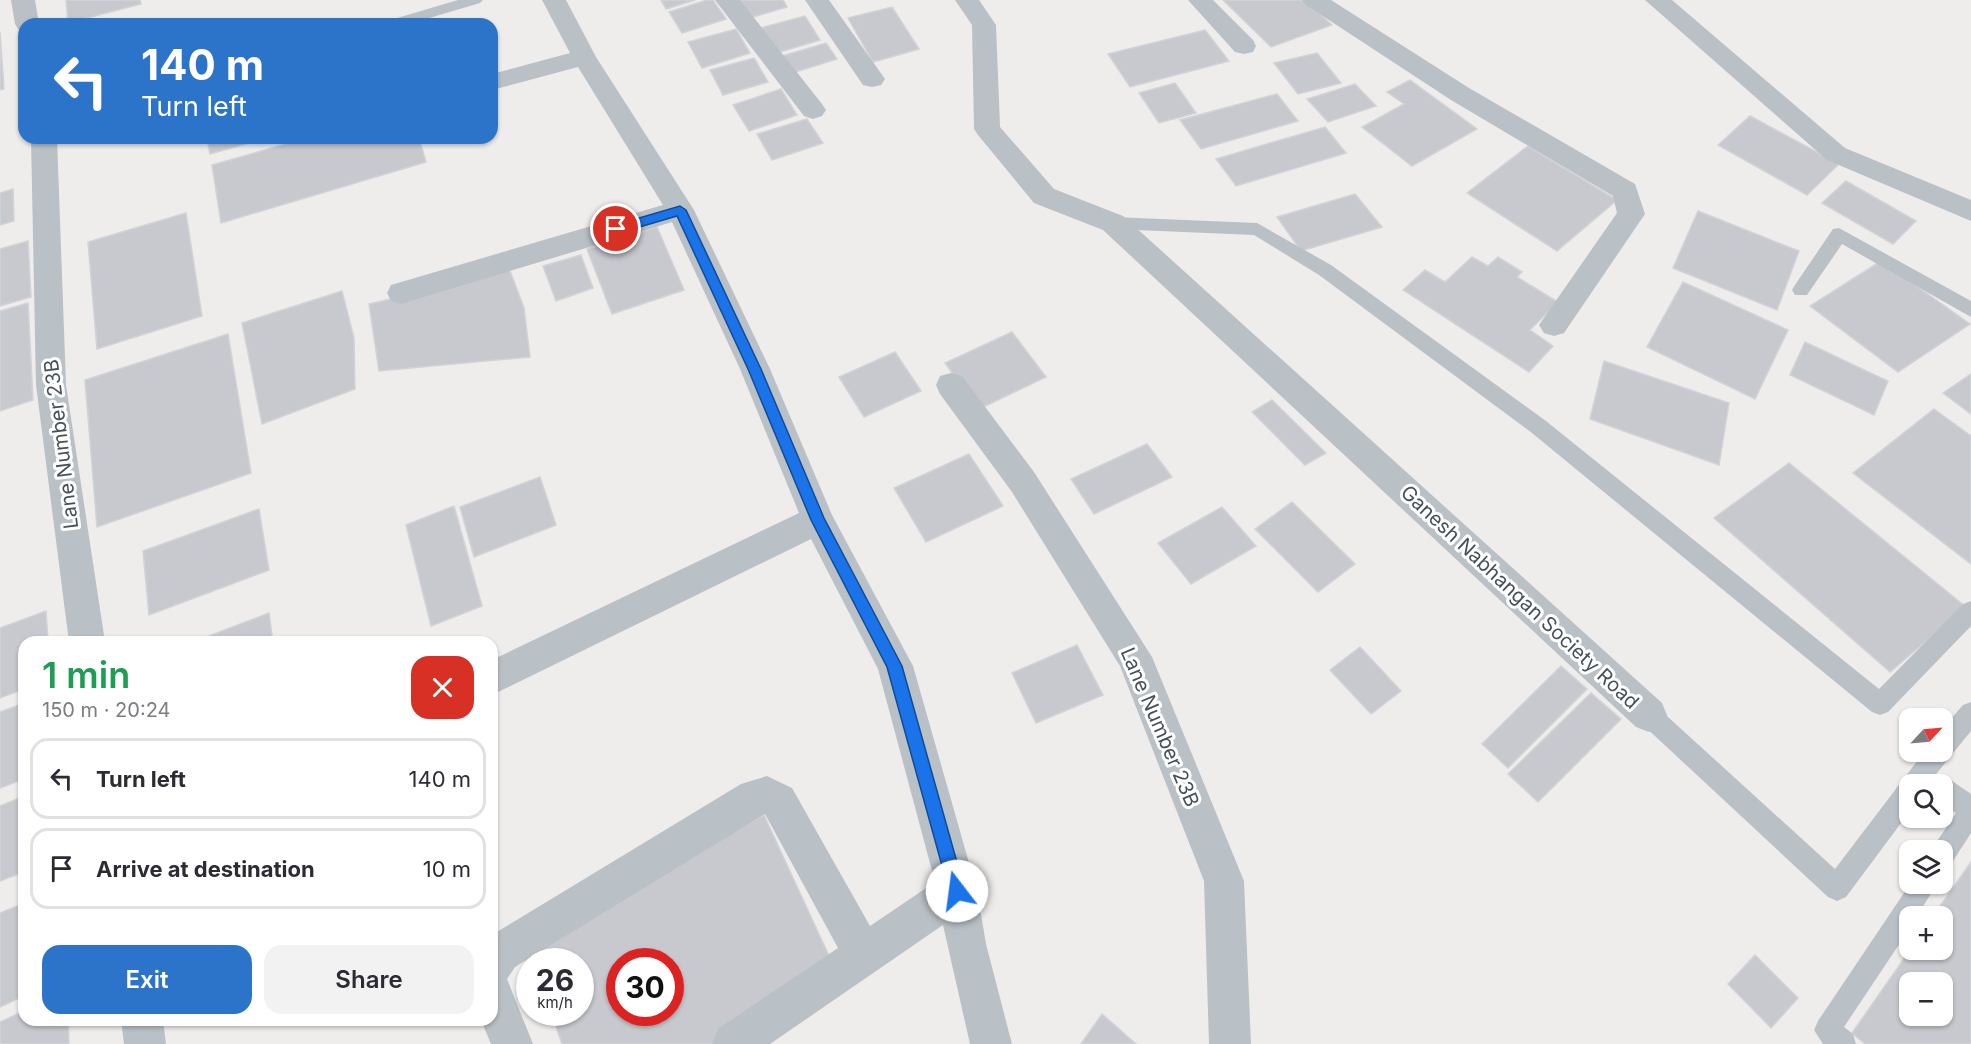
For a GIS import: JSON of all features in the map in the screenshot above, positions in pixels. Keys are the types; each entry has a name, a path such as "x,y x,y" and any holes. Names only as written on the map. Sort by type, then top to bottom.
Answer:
{"street":[{"path":"23,0 26,18"},
{"path":"554,0 584,57 680,210 755,369 818,520 894,666 957,891 966,944 991,1044"},
{"path":"728,0 813,110"},
{"path":"817,0 872,79"},
{"path":"967,0 984,25 987,129 1044,196 1113,223"},
{"path":"1200,0 1244,46"},
{"path":"1314,0 1461,94 1625,191 1631,214 1554,325"},
{"path":"1657,0 1836,154 1971,210"},
{"path":"498,80 584,57"},
{"name":"Lane Number 23B","path":"44,144 51,385 86,636"},
{"path":"401,293 680,210"},
{"name":"Ganesh Nabhangan Society Road","path":"1113,223 1649,715"},
{"name":"Lane Number 23B","path":"951,385 1023,482 1134,657 1224,881 1230,1044"},
{"path":"498,675 818,520"},
{"path":"498,957 501,953 754,797 767,795 779,801 864,956"},
{"path":"733,1044 957,891"},
{"path":"498,1009 512,1044"},
{"path":"143,1026 145,1044"}],"lane":[{"path":"413,18 475,0"},
{"path":"1113,223 1257,229 1325,270 1539,427 1880,704 1971,611"},
{"path":"1801,290 1839,234 1971,310"},
{"path":"1953,735 1971,713"},
{"name":"Ganesh Nabhangan Society Road","path":"1649,715 1837,888 1899,805"},
{"path":"1952,840 1971,811 1953,798"},
{"path":"1843,1044 1827,1030 1917,894"}],"building":[{"path":"66,0 140,0 141,4 87,18 68,18"},
{"path":"661,0 695,0 666,9"},
{"path":"713,0 726,19 682,33 669,12"},
{"path":"739,0 783,0 787,7 750,18"},
{"path":"1223,0 1305,0 1332,25 1271,47"},
{"path":"892,7 919,49 873,62 848,18"},
{"path":"805,16 820,40 773,54 760,28"},
{"path":"736,29 750,53 702,68 688,42"},
{"path":"1205,30 1229,61 1130,87 1108,54"},
{"path":"0,32 4,89 0,90"},
{"path":"826,43 837,59 792,73 782,56"},
{"path":"1317,53 1341,83 1298,94 1274,63"},
{"path":"754,58 768,82 723,95 710,70"},
{"path":"1410,80 1477,129 1412,166 1362,127 1404,104 1387,92"},
{"path":"1175,83 1196,113 1159,123 1139,93"},
{"path":"1355,84 1376,106 1328,122 1307,99"},
{"path":"781,89 797,115 749,131 733,105"},
{"path":"1277,94 1298,121 1201,149 1180,120"},
{"path":"1750,116 1839,164 1807,195 1718,145"},
{"path":"807,119 823,143 772,160 757,134"},
{"path":"1325,127 1346,153 1236,186 1216,159"},
{"path":"208,144 246,144 210,154"},
{"path":"286,144 421,144 426,162 221,223 212,165"},
{"path":"1528,146 1617,200 1557,251 1467,193"},
{"path":"1846,181 1916,221 1893,244 1822,203"},
{"path":"13,189 14,221 0,225 0,193"},
{"path":"1355,194 1382,227 1301,251 1277,217"},
{"path":"1698,211 1799,251 1777,310 1673,268"},
{"path":"186,213 202,316 97,349 88,242"},
{"path":"657,227 684,290 612,314 587,249"},
{"path":"28,241 31,297 0,306 0,249"},
{"path":"581,255 593,288 556,301 543,266"},
{"path":"1472,257 1488,266 1498,257 1522,272 1517,277 1558,302 1530,330 1553,346 1529,372 1403,290 1425,270 1445,282"},
{"path":"1881,261 1970,324 1898,372 1810,306"},
{"path":"507,263 524,308 530,357 379,371 369,304 412,294"},
{"path":"1683,282 1788,330 1755,399 1647,347"},
{"path":"342,291 354,338 355,389 262,424 242,323"},
{"path":"28,303 33,400 0,411 0,311"},
{"path":"1012,332 1046,377 979,409 945,363"},
{"path":"228,334 251,473 97,527 85,380"},
{"path":"1805,342 1888,381 1874,415 1790,375"},
{"path":"895,352 921,391 864,417 839,377"},
{"path":"1604,361 1729,403 1719,465 1590,419"},
{"path":"1971,374 1971,414 1943,393"},
{"path":"1272,400 1326,453 1305,465 1252,412"},
{"path":"1934,409 1971,436 1971,564 1853,473"},
{"path":"1147,444 1172,477 1094,514 1071,479"},
{"path":"969,454 1003,506 926,542 894,488"},
{"path":"1789,463 1966,607 1890,672 1714,518"},
{"path":"540,477 556,525 474,557 460,507"},
{"path":"1292,502 1355,564 1318,592 1255,529"},
{"path":"454,506 482,606 431,626 406,525"},
{"path":"1222,507 1256,546 1191,584 1158,543"},
{"path":"259,509 269,570 149,615 143,551"},
{"path":"46,611 48,636 18,636 18,691 0,698 0,628"},
{"path":"269,613 272,636 209,636"},
{"path":"1077,645 1103,695 1036,723 1012,673"},
{"path":"1360,647 1401,691 1371,714 1330,670"},
{"path":"1561,666 1587,689 1508,768 1482,744"},
{"path":"1591,693 1621,719 1538,802 1508,774"},
{"path":"18,705 18,781 0,788 0,712"},
{"path":"18,798 18,874 0,881 0,806"},
{"path":"764,815 836,971 712,1044 562,1044 556,1026 594,1026 594,948 530,948 528,943"},
{"path":"1971,862 1971,1044 1865,1044 1852,1033 1903,960 1953,960 1953,906 1940,906 1948,894 1953,894 1953,888"},
{"path":"18,906 18,999 0,1007 0,913"},
{"path":"1755,955 1798,998 1771,1028 1728,984"},
{"path":"18,1014 18,1026 68,1026 69,1044 0,1044 0,1022"},
{"path":"1102,1014 1136,1044 1081,1044"}],"route":[{"path":"616,229 680,210 755,369 818,520 894,666 957,891"}]}
